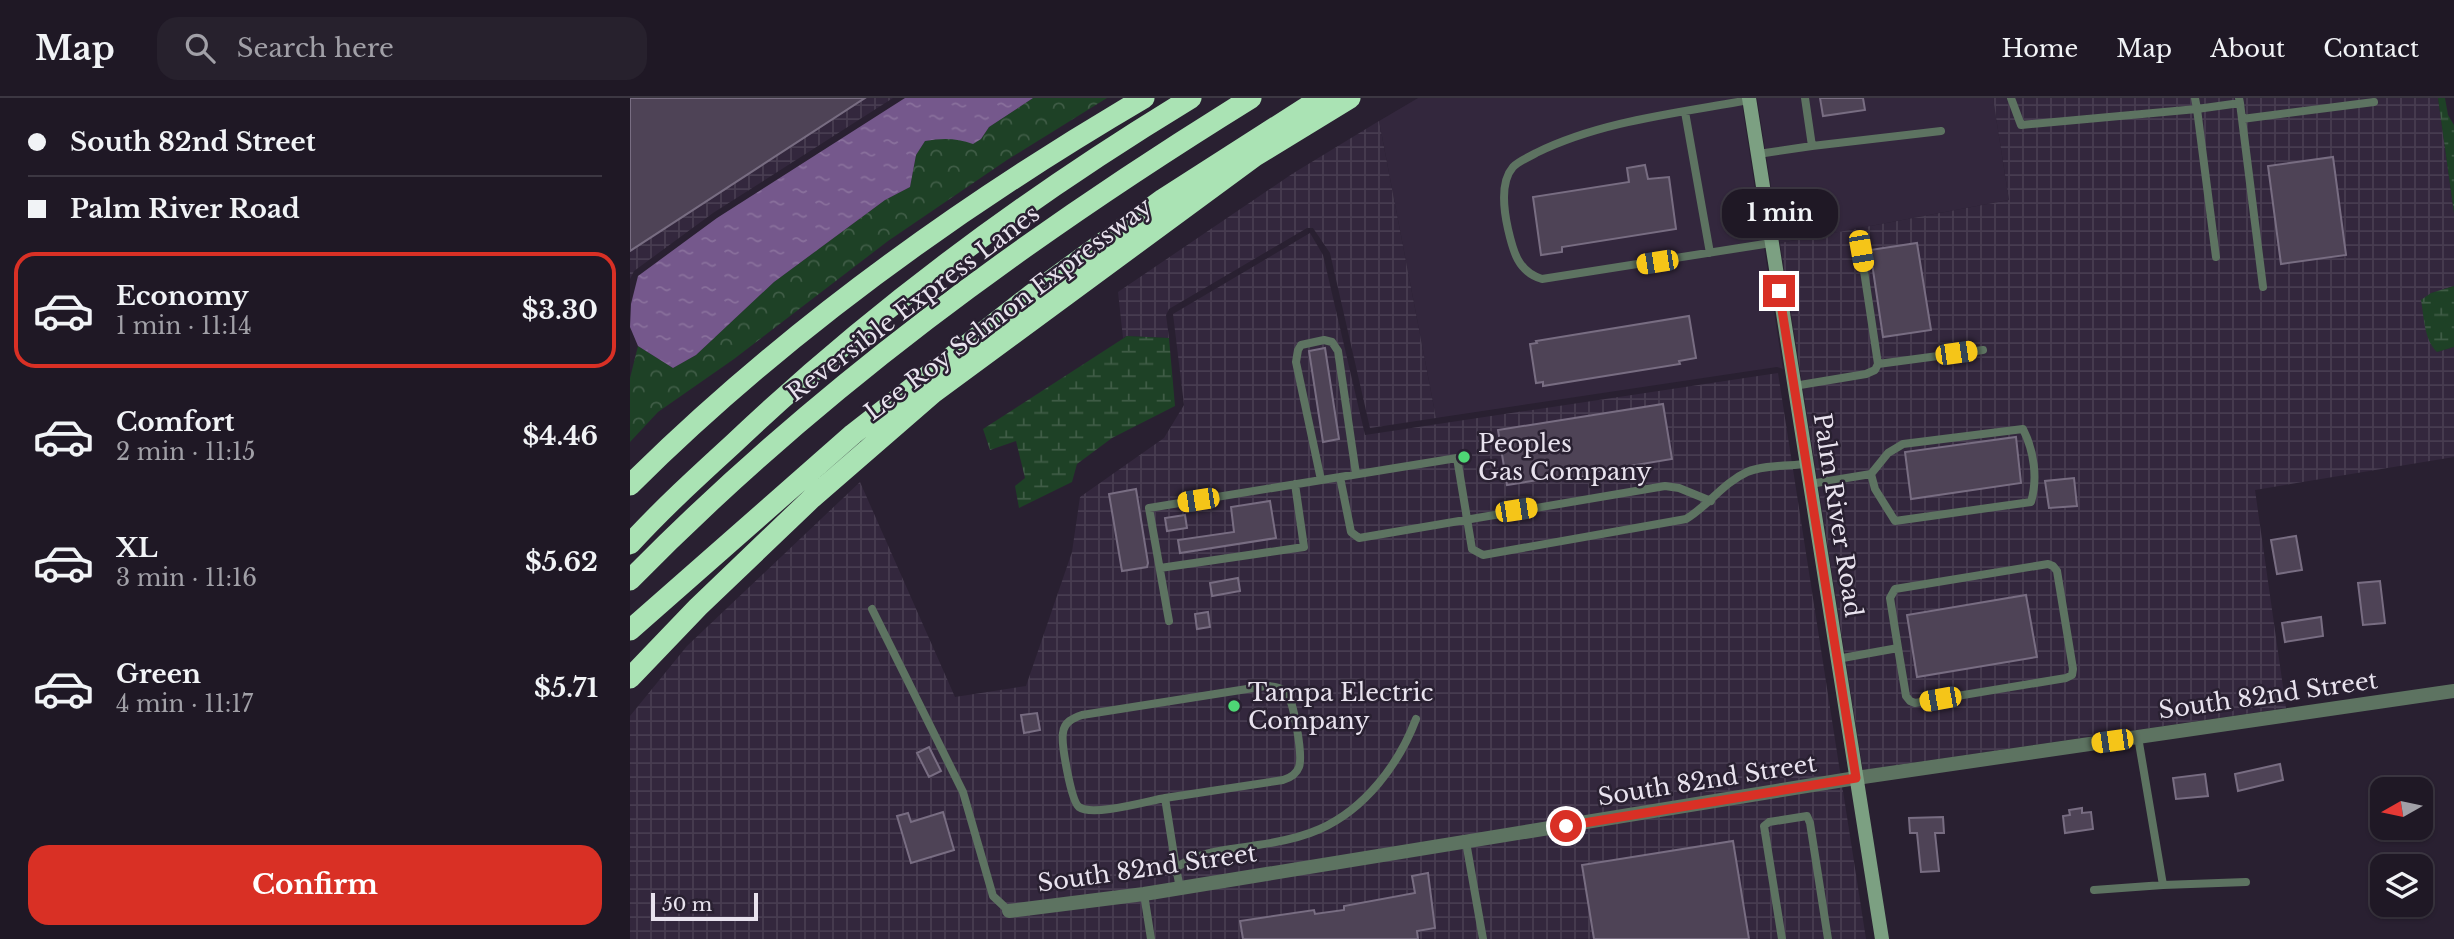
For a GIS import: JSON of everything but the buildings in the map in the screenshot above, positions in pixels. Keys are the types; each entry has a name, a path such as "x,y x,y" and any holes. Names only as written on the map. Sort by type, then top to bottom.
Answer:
{"highway":[{"path":"630,485 665,450 771,357 928,235 999,187 1144,98"},
{"path":"630,544 771,407 873,319 1026,205 1107,149 1191,98"},
{"name":"Reversible Express Lanes","path":"630,580 745,470 901,340 1055,226 1251,98"},
{"path":"630,630 853,434 1020,303 1163,199 1321,98"},
{"name":"Lee Roy Selmon Expressway","path":"630,678 698,607 812,498 933,393 1255,156 1350,98"}],"street":[{"name":"Palm River Road","path":"1749,99 1882,939"},
{"name":"South 82nd Street","path":"1009,911 1144,894 1856,778 2454,691"}],"lane":[{"path":"1805,98 1812,146"},
{"path":"2011,98 2021,125 2197,108 2240,100 2263,288"},
{"path":"2195,98 2217,257"},
{"path":"1749,99 1579,136 1556,144 1514,166 1506,180 1507,222 1516,259 1525,270 1542,279 1771,243"},
{"path":"2242,119 2374,102"},
{"path":"1685,112 1710,253"},
{"path":"1758,154 1941,131"},
{"path":"1794,386 1866,374 1878,364 1861,251"},
{"path":"1321,480 1296,362 1297,351 1301,345 1324,340 1332,342 1338,351 1356,474"},
{"path":"1878,364 1983,350"},
{"path":"1810,484 1871,474 1888,453 1903,444 2023,429 2030,443 2036,485 2031,502 1895,521 1875,489 1871,474"},
{"path":"1169,621 1149,508 1457,458 1472,549 1483,555 1686,519 1711,501 1731,481 1749,471 1806,464"},
{"path":"1340,477 1351,532 1359,538 1665,486 1679,488 1711,501"},
{"path":"1160,568 1304,547 1295,484"},
{"path":"2048,564 2053,565 2057,571 2073,669 2072,675 2066,678 1915,703 1906,696 1898,648 1890,598 1895,589 2048,564"},
{"path":"872,609 963,792 993,896 1009,911"},
{"path":"1838,659 1898,648"},
{"path":"1266,686 1275,686 1284,691 1291,702 1300,753 1299,768 1294,775 1283,780 1165,798 1102,810 1079,807 1072,796 1062,734 1067,723 1082,715 1266,686"},
{"path":"1176,868 1189,859 1208,853 1285,840 1323,828 1354,807 1382,779 1405,744 1416,719"},
{"path":"2138,737 2163,885"},
{"path":"1165,798 1180,888"},
{"path":"1782,939 1764,825 1807,816 1828,939"},
{"path":"1466,842 1483,939"},
{"path":"2094,890 2246,882"},
{"path":"1144,894 1152,939"}],"shaded area":[{"path":"630,98 893,98 713,213 634,271 630,279"},
{"path":"1418,98 1741,98 1783,369 1777,367 1436,418 1379,121"},
{"path":"1757,98 1993,98 2009,200 1780,243"},
{"path":"1993,98 2438,98 2454,213 2454,286 2431,293 2437,352 2454,347 2454,457 2255,490 2286,708 1863,770 1780,243 2009,200"},
{"path":"1379,121 1436,418 1370,428 1330,253 1313,228 1307,228 1169,309 1166,315 1169,338 1123,338 1118,292 1292,174"},
{"name":"Tampa Electric Company","path":"1310,233 1323,255 1365,435 1778,373 1866,939 630,939 630,716 687,646 860,482 955,697 1026,686 1072,552 1080,497 1164,438 1184,405 1173,314"}],"green space":[{"path":"1033,98 1107,98 1007,160 888,241 734,359 658,412 630,442 630,378 638,346 673,368 696,355 774,282 885,200 910,187 916,155 925,141 942,138 981,139 989,127"},
{"path":"2438,98 2445,98 2448,115 2454,125 2454,213"},
{"path":"2454,286 2454,347 2437,352 2427,335 2421,300 2431,293"},
{"path":"1127,336 1169,338 1175,406 1112,438 1077,464 1072,482 1019,508 1015,486 1025,478 1016,441 990,450 983,429"}],"water":[{"path":"905,98 1033,98 989,127 981,139 973,144 949,139 925,141 916,155 910,187 885,200 774,282 696,355 673,368 638,346 630,327 631,304 638,276 717,218"}],"place":[{"name":"Peoples Gas Company","path":"1464,457"},
{"name":"Tampa Electric Company","path":"1234,706"}],"route":[{"path":"1566,826 1856,778 1779,291"}]}
